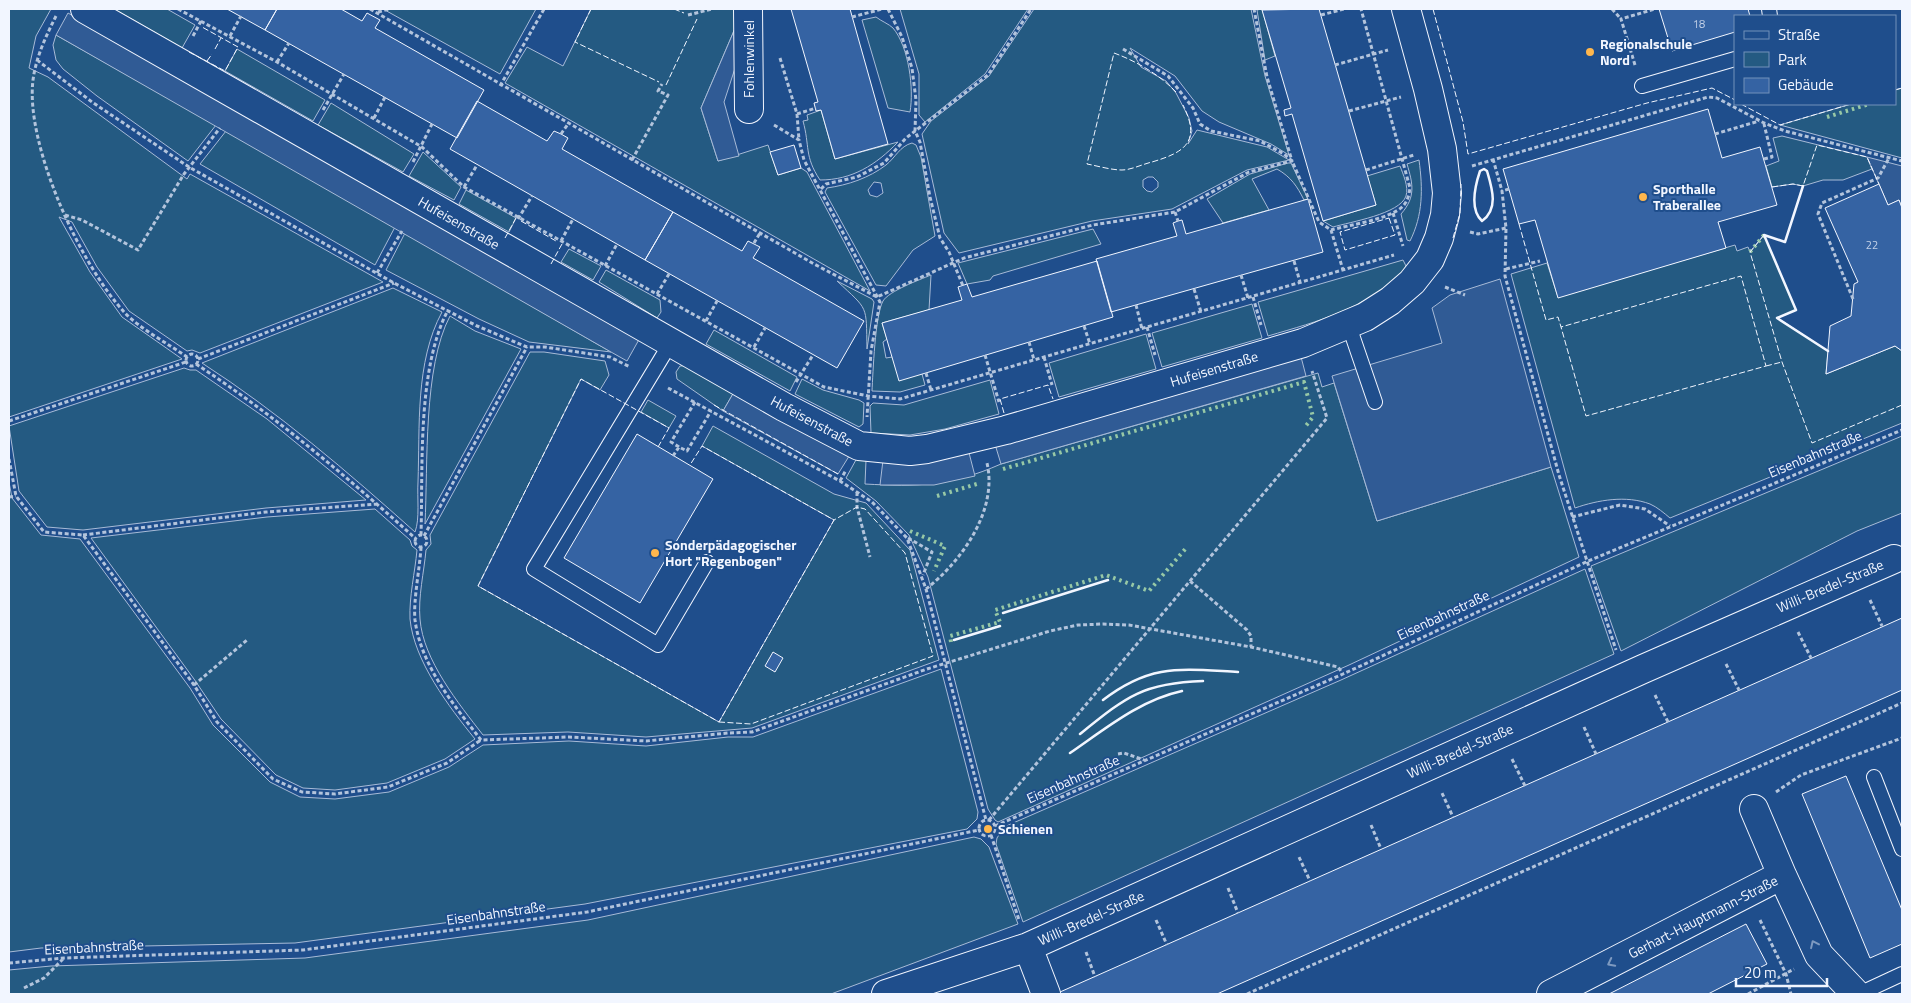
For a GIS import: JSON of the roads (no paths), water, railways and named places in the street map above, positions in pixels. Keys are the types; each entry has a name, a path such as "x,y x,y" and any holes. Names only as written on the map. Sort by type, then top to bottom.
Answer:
{"street":[{"name":"Hufeisenstraße","path":"85,9 670,344 859,446 910,451 927,449 1006,430 1303,343 1349,326 1390,301 1412,282 1430,259 1439,238 1445,215 1446,173 1428,89 1406,9"},
{"name":"Fohlenwinkel","path":"748,9 749,108"},
{"name":"Willi-Bredel-Straße","path":"886,994 1028,947 1643,669 1894,559"},
{"path":"1754,809 1782,876"},
{"name":"Gerhart-Hauptmann-Straße","path":"1551,994 1782,876 1819,955 1858,994"},
{"name":"Willi-Bredel-Straße","path":"1028,947 1046,994"}],"lane":[{"path":"1642,86 1734,59"},
{"path":"1349,326 1375,402"},
{"path":"670,344 534,570 658,646 707,562"},
{"path":"1874,776 1902,848"},
{"path":"1858,994 1902,974"}],"place":[{"name":"Regionalschule Nord","path":"1590,52"},
{"name":"Sporthalle Traberallee","path":"1643,197"},
{"name":"Sonderpädagogischer Hort \"Regenbogen\"","path":"655,553"},
{"name":"Schienen","path":"988,829"}]}
